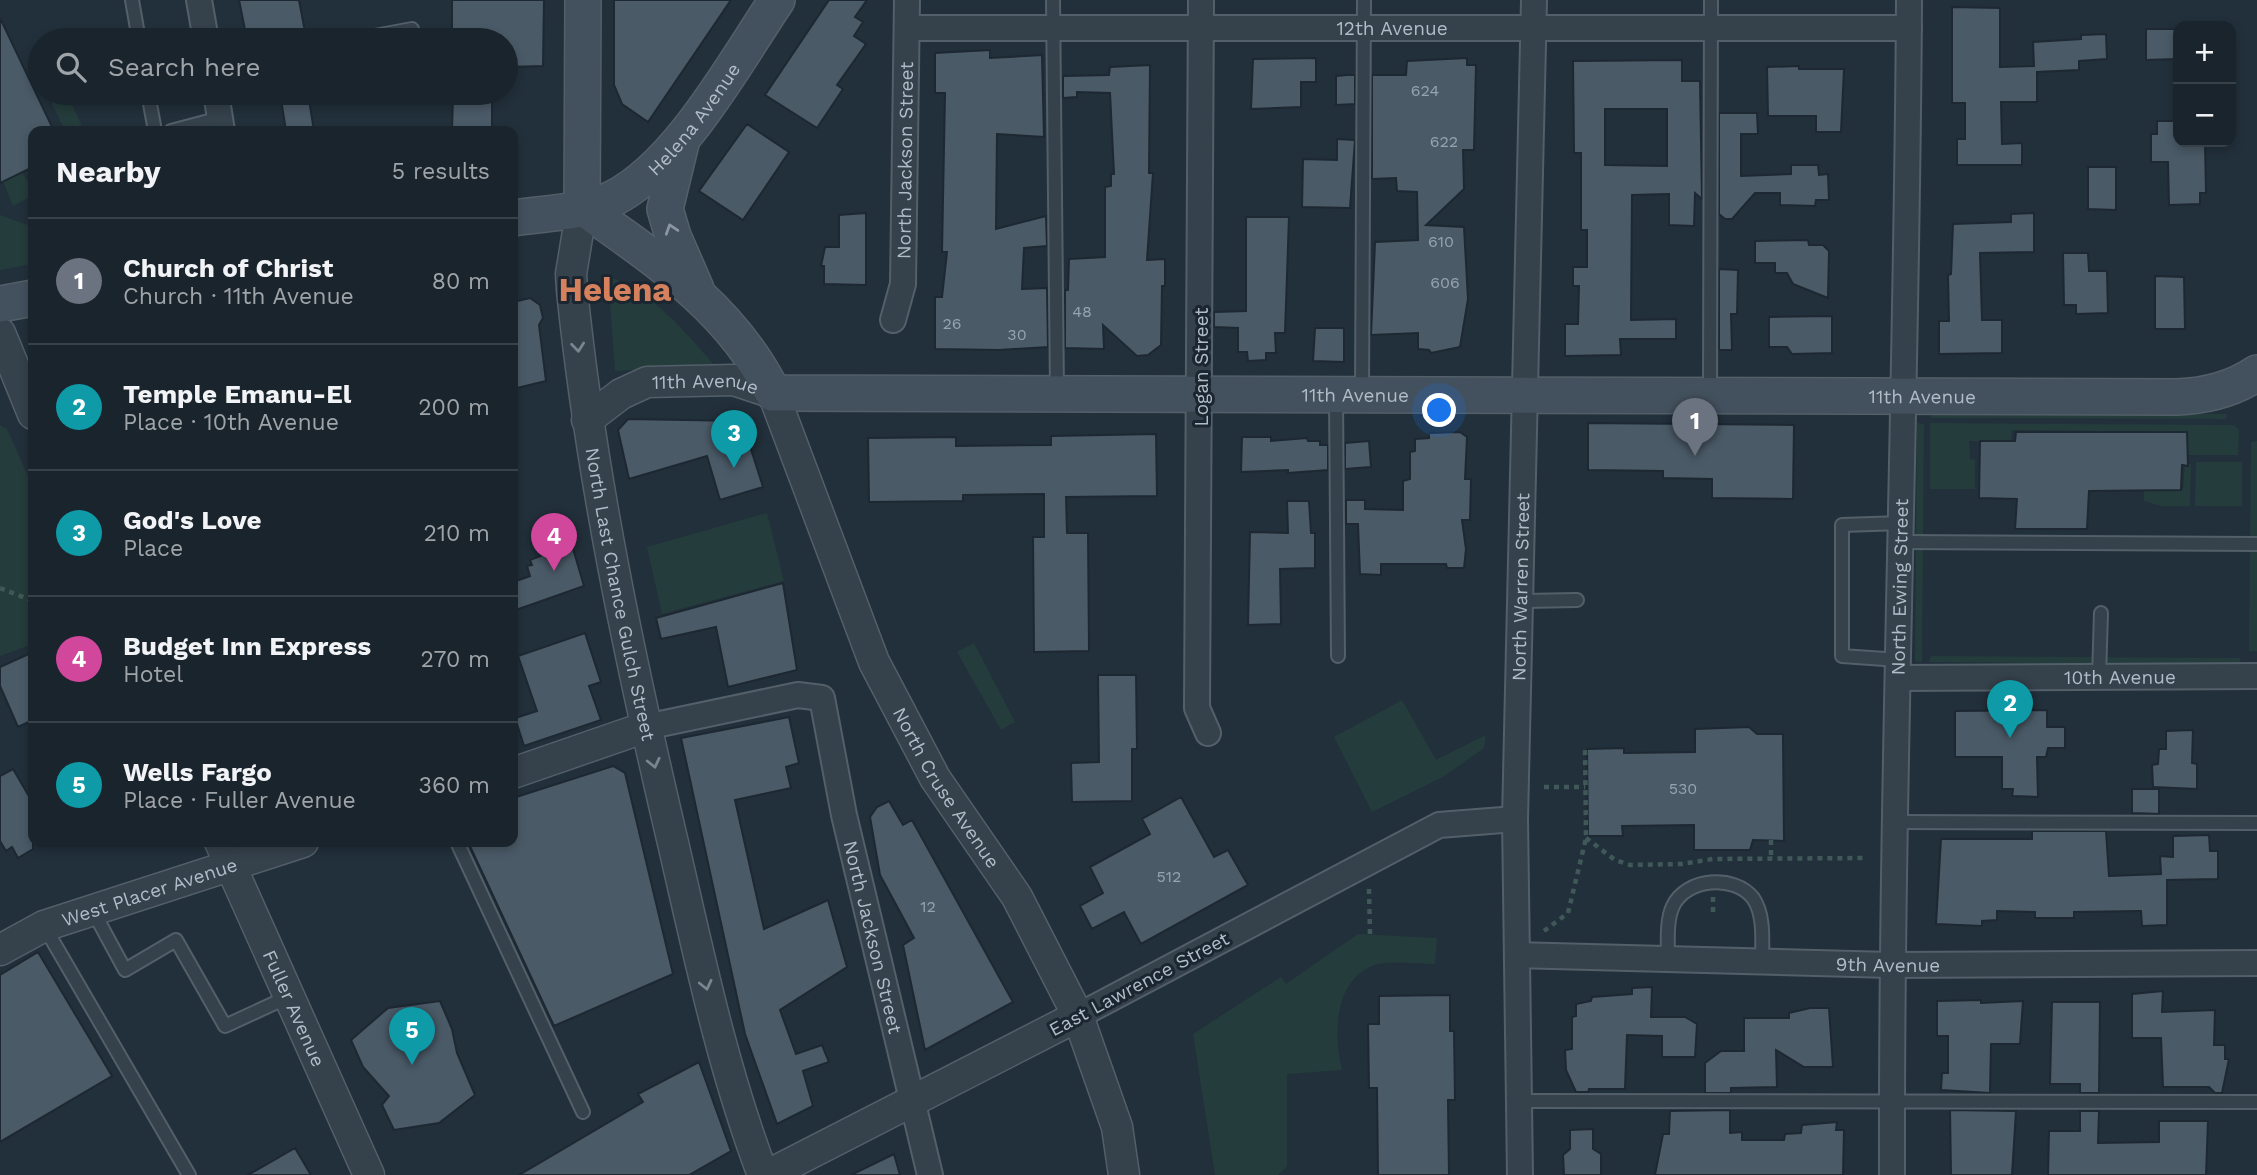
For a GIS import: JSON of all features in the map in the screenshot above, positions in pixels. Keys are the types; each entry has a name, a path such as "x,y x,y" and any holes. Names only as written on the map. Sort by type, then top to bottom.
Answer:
{"main road":[{"name":"North Last Chance Gulch Street","path":"582,207 583,0"},
{"name":"Helena Avenue","path":"518,217 610,200 636,184 683,138 777,0"},
{"path":"683,138 665,209 673,236 698,292"},
{"path":"582,207 698,292 745,345 759,364 773,393"},
{"path":"0,304 28,300"},
{"name":"11th Avenue","path":"773,393 2205,396 2242,383 2257,373"}],"street":[{"path":"200,0 204,28"},
{"name":"North Jackson Street","path":"893,320 903,284 907,0"},
{"name":"Logan Street","path":"1201,0 1201,395 1197,708 1208,733"},
{"name":"North Warren Street","path":"1520,1175 1515,819 1534,0"},
{"name":"North Ewing Street","path":"1892,1175 1891,965 1906,397 1909,0"},
{"name":"12th Avenue","path":"907,28 1909,28"},
{"path":"218,105 221,124"},
{"name":"North Last Chance Gulch Street","path":"582,207 571,274 587,420 619,603 726,1071 763,1175"},
{"path":"0,333 28,402"},
{"name":"11th Avenue","path":"587,420 621,394 647,382 734,380 773,393"},
{"name":"North Cruse Avenue","path":"773,393 874,662 935,778 1017,897 1078,1016 1117,1127 1124,1175"},
{"name":"10th Avenue","path":"1898,669 2099,677 2257,676"},
{"name":"North Jackson Street","path":"646,727 799,695 822,698 844,815 930,1175"},
{"path":"518,771 646,727"},
{"name":"East Lawrence Street","path":"768,1175 912,1103 1438,825 1515,819"},
{"name":"West Placer Avenue","path":"0,950 44,926 92,911 226,854 271,847"},
{"name":"Fuller Avenue","path":"226,854 369,1175"},
{"name":"9th Avenue","path":"1519,955 1891,965 2257,962"}],"lane":[{"path":"132,0 137,28"},
{"path":"1053,0 1057,394"},
{"path":"1338,656 1364,0"},
{"path":"1710,397 1712,0"},
{"path":"150,105 154,126"},
{"path":"1898,669 1842,656 1842,524 1902,532 2257,544"},
{"path":"1520,601 1577,600"},
{"path":"2099,677 2101,613"},
{"path":"1895,822 2257,823"},
{"path":"459,847 583,1112"},
{"path":"1668,960 1670,919 1676,900 1693,887 1727,882 1753,898 1762,929 1762,962"},
{"path":"92,911 125,970 176,940 225,1026 290,996"},
{"path":"44,926 189,1175"},
{"path":"1520,1101 2257,1102"}],"path":[{"path":"0,588 28,599"},
{"path":"1544,931 1568,913 1586,838 1585,747"},
{"path":"1544,787 1585,787"},
{"path":"1586,838 1615,860 1630,865 1771,858 1867,858"},
{"path":"1771,840 1771,858"},
{"path":"1369,889 1370,934"}],"green space":[{"path":"53,105 72,105 82,126 63,126"},
{"path":"22,172 28,182 28,198 13,206 3,181"},
{"path":"0,215 28,225 28,265 0,270"},
{"path":"608,277 623,282 653,302 715,366 615,371"},
{"path":"1932,413 2227,414 2226,419 1930,418"},
{"path":"1917,423 1924,424 1922,662 1915,661"},
{"path":"1930,423 2234,425 2239,430 2238,455 2188,455 2188,464 2191,464 2190,506 2161,506 2144,501 2144,490 2183,490 2187,432 2012,430 2011,441 1969,441 1970,459 1975,460 1975,489 1930,489"},
{"path":"0,425 7,429 28,476 28,646 0,656"},
{"path":"2257,441 2257,651 2249,651 2251,442"},
{"path":"2196,462 2242,462 2242,506 2195,506"},
{"path":"767,513 784,581 662,614 647,547"},
{"path":"974,643 1015,722 1001,730 957,652"},
{"path":"1931,656 2240,658 2240,665 1929,662"},
{"path":"1402,700 1436,760 1486,735 1484,748 1443,777 1372,812 1334,737"},
{"path":"1358,934 1437,938 1435,964 1397,962 1375,965 1361,972 1351,982 1340,1009 1338,1040 1342,1070 1287,1074 1287,1166 1278,1175 1215,1175 1193,1034 1281,977 1286,984"}],"building":[{"path":"239,0 299,0 304,28 245,28"},
{"path":"452,0 544,0 543,66 518,67 518,28 452,28"},
{"path":"614,0 731,0 648,122 622,104 614,85"},
{"path":"829,0 867,0 855,17 863,22 854,36 866,44 837,85 843,89 817,128 765,95"},
{"path":"1952,7 2000,8 2000,67 2034,66 2033,42 2081,39 2081,35 2106,34 2107,59 2079,61 2079,70 2037,72 2037,102 2001,102 2002,144 2022,143 2022,165 1957,165 1957,139 1965,139 1965,103 1952,103"},
{"path":"0,18 28,77 28,105 42,105 52,126 28,126 28,169 0,183"},
{"path":"2146,29 2173,29 2173,59 2146,60"},
{"path":"990,50 990,58 1042,55 1044,137 997,134 996,229 1046,216 1047,246 1024,248 1022,289 1047,288 1048,347 999,350 935,349 935,297 942,297 947,252 942,252 945,93 935,93 935,53"},
{"path":"1316,58 1316,82 1301,82 1301,107 1251,109 1253,59"},
{"path":"1467,58 1467,65 1476,65 1474,150 1463,150 1464,189 1426,225 1464,227 1468,299 1460,347 1431,353 1429,350 1418,349 1418,333 1371,335 1375,242 1418,240 1417,192 1397,191 1396,178 1372,179 1372,75 1406,75 1407,61"},
{"path":"1682,60 1682,81 1700,81 1702,199 1695,193 1694,226 1669,225 1669,194 1632,195 1631,320 1676,319 1676,339 1620,339 1621,355 1565,356 1565,324 1578,324 1579,286 1573,286 1573,267 1587,267 1587,230 1581,230 1581,153 1574,153 1573,61","holes":["1605,109 1667,109 1667,166 1605,165"]},
{"path":"1150,65 1149,173 1153,173 1147,260 1165,259 1161,345 1148,355 1137,356 1103,325 1104,349 1065,348 1065,290 1068,290 1069,259 1105,257 1105,187 1111,186 1111,174 1114,174 1110,93 1077,92 1077,97 1063,98 1063,76 1109,75 1110,67"},
{"path":"1799,66 1799,69 1844,69 1841,132 1816,132 1816,116 1768,116 1767,67"},
{"path":"1355,75 1355,104 1336,105 1336,76"},
{"path":"282,105 310,105 313,126 285,126"},
{"path":"453,105 492,105 492,126 452,126"},
{"path":"1719,113 1757,113 1758,134 1741,134 1741,176 1791,174 1791,165 1818,165 1819,175 1828,174 1829,200 1816,200 1815,206 1780,205 1780,193 1755,193 1732,219 1725,219 1719,214"},
{"path":"2157,121 2173,121 2173,147 2205,147 2206,193 2200,193 2200,204 2169,205 2168,162 2151,162 2151,134 2157,134"},
{"path":"747,124 789,152 743,220 699,191"},
{"path":"1337,139 1355,140 1350,208 1302,207 1303,159 1337,160"},
{"path":"2088,167 2116,167 2116,210 2088,209"},
{"path":"866,213 866,285 824,284 824,266 821,266 825,247 839,247 839,215"},
{"path":"2034,213 2034,252 1980,253 1982,320 2002,320 2002,353 1939,354 1939,321 1949,321 1948,275 1951,274 1953,224 2011,222 2011,214"},
{"path":"1246,217 1289,217 1285,333 1275,333 1276,353 1266,353 1266,360 1248,361 1247,352 1238,352 1238,328 1214,327 1214,312 1246,311"},
{"path":"1808,240 1809,245 1823,245 1829,251 1828,298 1793,284 1787,273 1775,273 1775,263 1755,263 1755,241"},
{"path":"2063,253 2088,253 2089,271 2107,271 2108,313 2076,314 2076,305 2064,305"},
{"path":"1719,269 1738,270 1737,314 1731,314 1732,350 1719,350"},
{"path":"2155,276 2184,277 2185,329 2155,329"},
{"path":"530,298 540,305 543,318 539,325 546,381 518,388 518,301"},
{"path":"1832,316 1832,353 1792,354 1787,347 1769,347 1769,317"},
{"path":"1315,328 1344,328 1344,362 1313,361"},
{"path":"628,419 742,421 763,487 720,500 707,456 629,479 618,430"},
{"path":"1588,423 1794,425 1793,499 1712,498 1712,479 1663,478 1663,471 1588,470"},
{"path":"1460,432 1467,437 1465,479 1471,479 1470,520 1462,520 1466,549 1464,568 1447,568 1446,564 1381,564 1381,575 1360,574 1358,524 1346,524 1346,500 1365,500 1365,509 1403,510 1403,481 1410,479 1410,452 1415,451 1415,439 1429,438 1429,433"},
{"path":"2016,432 2187,432 2188,466 2182,465 2181,490 2089,491 2087,529 2015,529 2017,499 1979,498 1980,441 2015,441"},
{"path":"1156,434 1157,496 1066,497 1067,533 1088,533 1089,651 1034,652 1033,537 1044,537 1044,494 963,495 963,501 869,502 868,438 956,437 956,446 1051,445 1051,436"},
{"path":"1242,437 1271,437 1271,441 1307,438 1308,441 1320,441 1320,445 1328,445 1328,470 1241,472"},
{"path":"1369,441 1371,467 1345,469 1345,443"},
{"path":"1287,501 1309,501 1311,533 1315,533 1315,568 1280,569 1281,624 1248,625 1250,532 1288,533"},
{"path":"566,525 584,586 518,609 518,580 530,576 527,566 532,565 530,560 549,550 548,545 553,543 549,530"},
{"path":"783,583 797,670 728,687 716,627 661,639 656,618"},
{"path":"585,633 601,682 589,686 601,720 524,746 518,717 537,711 518,656"},
{"path":"28,654 28,722 18,727 0,686 0,667"},
{"path":"1098,675 1136,675 1137,749 1132,749 1132,801 1072,802 1071,763 1099,762"},
{"path":"2047,710 2047,727 2065,727 2065,748 2048,748 2046,757 2037,757 2038,797 2012,796 2013,789 2002,789 2002,757 1955,757 1955,711"},
{"path":"789,717 799,763 786,767 791,788 735,800 764,929 828,900 847,967 780,1010 796,1054 822,1045 829,1062 803,1071 813,1106 777,1124 745,1034 681,738"},
{"path":"1749,727 1757,734 1783,734 1784,841 1753,840 1750,850 1694,850 1694,825 1622,826 1623,836 1588,836 1587,749 1624,748 1624,753 1695,752 1695,729"},
{"path":"2193,730 2192,763 2197,764 2197,789 2153,787 2152,765 2158,764 2159,749 2166,749 2166,731"},
{"path":"613,766 625,773 673,974 554,1026 470,847 518,847 518,796"},
{"path":"13,769 28,794 28,847 33,849 18,858 12,847 6,851 0,841 0,776"},
{"path":"2132,789 2159,789 2159,814 2132,813"},
{"path":"1181,797 1214,857 1228,850 1248,885 1141,944 1124,912 1092,929 1080,906 1103,893 1090,867 1150,834 1142,819"},
{"path":"889,801 903,825 912,820 1013,1002 925,1050 903,945 914,938 880,875 870,817 877,807"},
{"path":"2032,831 2106,831 2109,876 2161,874 2160,856 2173,857 2173,836 2209,835 2210,851 2218,851 2218,879 2167,880 2167,925 2142,926 2141,911 2074,912 2074,918 2035,918 2035,912 1997,911 1997,920 1982,921 1982,926 1936,924 1941,839 2032,839"},
{"path":"38,952 112,1076 0,1142 0,975"},
{"path":"1652,987 1651,1017 1685,1017 1697,1024 1695,1057 1662,1057 1662,1036 1627,1035 1625,1089 1589,1089 1588,1092 1576,1092 1566,1070 1565,1050 1572,1049 1572,1017 1576,1016 1576,1004 1591,1001 1592,997 1632,994 1632,988"},
{"path":"2163,991 2162,1012 2215,1010 2214,1045 2225,1045 2225,1059 2229,1059 2222,1093 2215,1093 2209,1087 2163,1087 2161,1038 2132,1038 2132,994"},
{"path":"1450,995 1450,1031 1454,1031 1455,1100 1448,1100 1449,1175 1378,1175 1377,1088 1369,1088 1368,1024 1379,1024 1379,996"},
{"path":"1981,1000 1981,1003 2023,1001 2020,1044 1991,1044 1990,1093 1941,1090 1942,1073 1948,1073 1948,1036 1937,1036 1937,1001"},
{"path":"440,1001 452,1029 457,1053 475,1095 439,1123 394,1130 382,1105 389,1096 363,1067 351,1040 388,1008"},
{"path":"2052,1002 2100,1002 2099,1093 2080,1093 2080,1084 2050,1084"},
{"path":"1810,1008 1829,1008 1833,1067 1804,1067 1776,1050 1777,1087 1731,1088 1731,1093 1705,1093 1705,1063 1721,1051 1744,1051 1744,1018 1789,1018 1789,1013"},
{"path":"699,1062 731,1151 689,1175 519,1175 643,1102 638,1094"},
{"path":"1730,1110 1730,1133 1742,1132 1742,1140 1784,1140 1785,1134 1801,1133 1802,1125 1837,1122 1836,1130 1844,1130 1843,1175 1655,1175 1663,1134 1669,1134 1670,1111"},
{"path":"1950,1110 2016,1111 2012,1175 1951,1175"},
{"path":"2080,1111 2099,1111 2098,1143 2159,1142 2159,1121 2208,1121 2206,1175 2048,1175 2049,1131 2080,1131"},
{"path":"1593,1129 1593,1149 1601,1154 1601,1175 1564,1175 1563,1155 1570,1149 1570,1130"},
{"path":"295,1148 311,1175 248,1175"},
{"path":"894,1154 900,1175 851,1175"}],"place":[{"name":"Church of Christ","path":"1695,456"},
{"name":"God's Love","path":"734,468"},
{"name":"Budget Inn Express","path":"554,571"},
{"name":"Temple Emanu-El","path":"2010,738"},
{"name":"Wells Fargo","path":"412,1065"}],"district":[{"name":"Helena","path":"615,289"}]}
